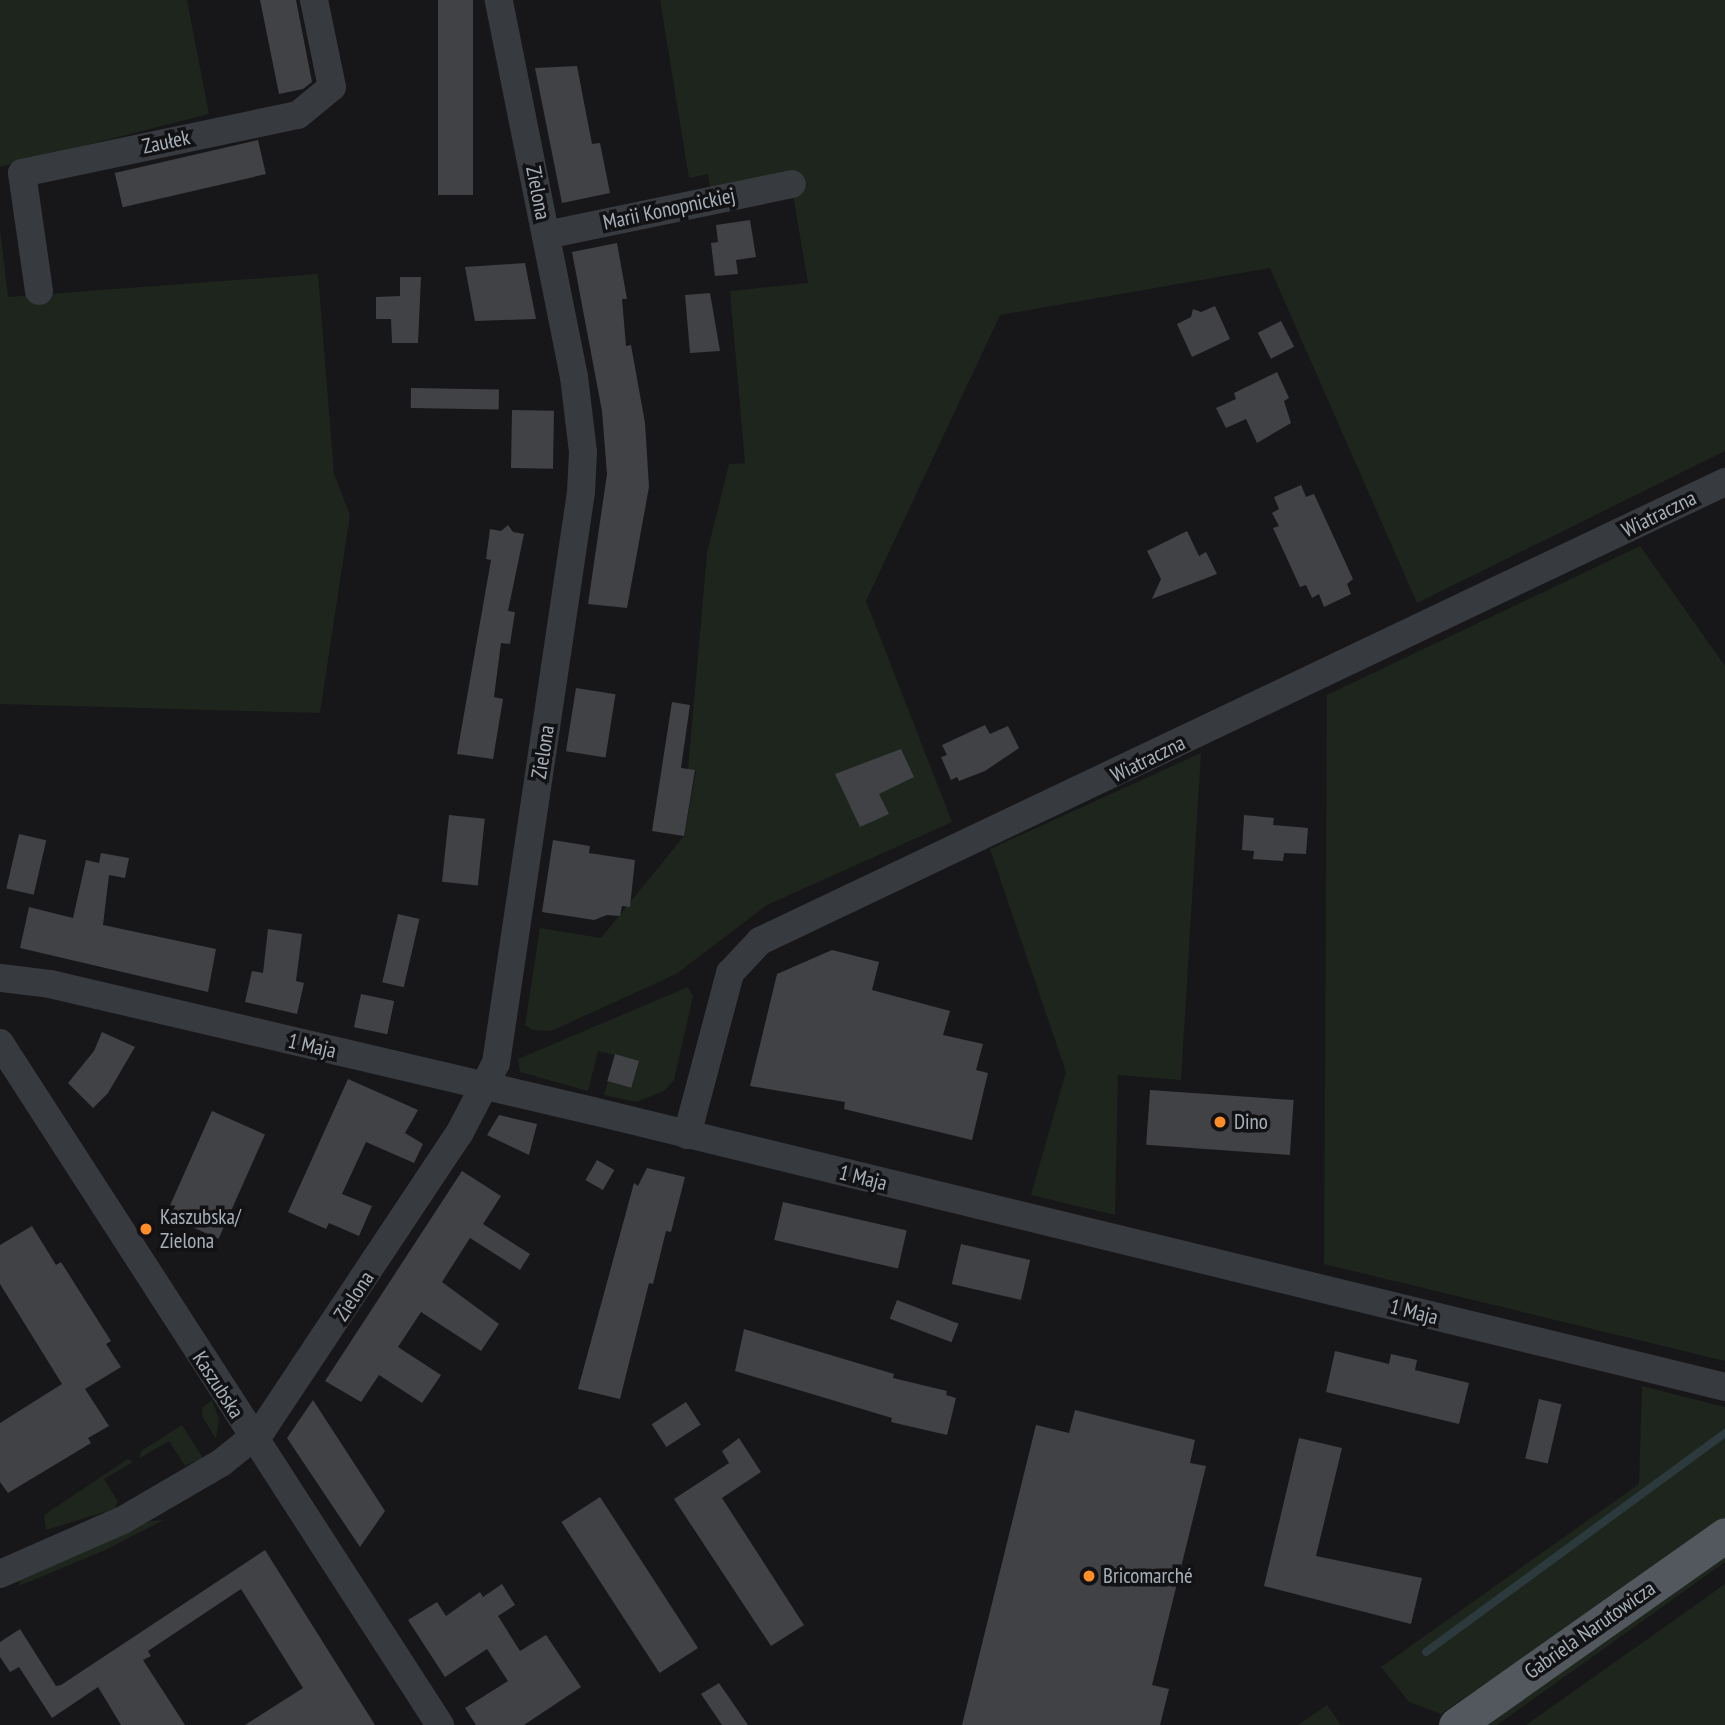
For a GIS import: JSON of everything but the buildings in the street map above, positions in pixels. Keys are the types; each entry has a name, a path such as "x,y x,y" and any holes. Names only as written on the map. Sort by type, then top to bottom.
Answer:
{"main road":[{"name":"Gabriela Narutowicza","path":"1456,1725 1725,1535"}],"street":[{"name":"Zaułek","path":"39,290 22,173 298,115 332,87 314,0"},
{"name":"Zielona","path":"0,1574 122,1520 221,1463 253,1439 287,1398 486,1087 501,1043 581,492 580,410 499,0"},
{"name":"Marii Konopnickiej","path":"546,235 792,184"},
{"name":"Wiatraczna","path":"687,1135 730,973 760,941 1725,482"},
{"name":"1 Maja","path":"0,978 50,984 486,1087 1725,1387"},
{"name":"Kaszubska","path":"0,1043 440,1725"}],"shaded area":[{"path":"0,0 187,0 209,114 0,167"},
{"path":"660,0 1725,0 1725,451 1417,603 1270,268 1000,315 866,601 952,822 767,905 676,974 551,1031 533,1030 525,1025 540,928 601,938 684,836 696,771 688,769 707,553 729,464 745,463 730,291 808,283 789,172 710,187 708,174 689,178"},
{"path":"0,229 8,297 318,274 334,474 350,515 320,713 0,704"},
{"path":"1640,546 1725,666 1725,1361 1324,1264 1327,695"},
{"path":"1201,753 1181,1080 1118,1075 1115,1215 1031,1195 1066,1072 990,849"},
{"path":"688,987 693,996 674,1080 664,1091 636,1102 604,1095 608,1081 632,1087 639,1061 598,1051 588,1091 520,1072 518,1059"},
{"path":"1642,1386 1725,1407 1725,1519 1441,1714 1409,1702 1381,1667 1639,1484"},
{"path":"212,1400 219,1419 216,1439 202,1416 202,1408"},
{"path":"182,1425 203,1458 185,1466 169,1441 140,1458 141,1451"},
{"path":"128,1459 133,1462 104,1479 118,1502 114,1509 46,1530 44,1515"},
{"path":"164,1520 103,1551 19,1586 20,1579 150,1521"},
{"path":"1725,1550 1725,1562 1497,1725 1477,1725"},
{"path":"1725,1584 1725,1725 1526,1725 1690,1609"},
{"path":"1327,1705 1341,1725 1298,1725"}],"waterway":[{"path":"1426,1652 1725,1433"}],"place":[{"name":"Dino","path":"1220,1122"},
{"name":"Kaszubska/ Zielona","path":"146,1229"},
{"name":"Bricomarché","path":"1089,1576"}]}
